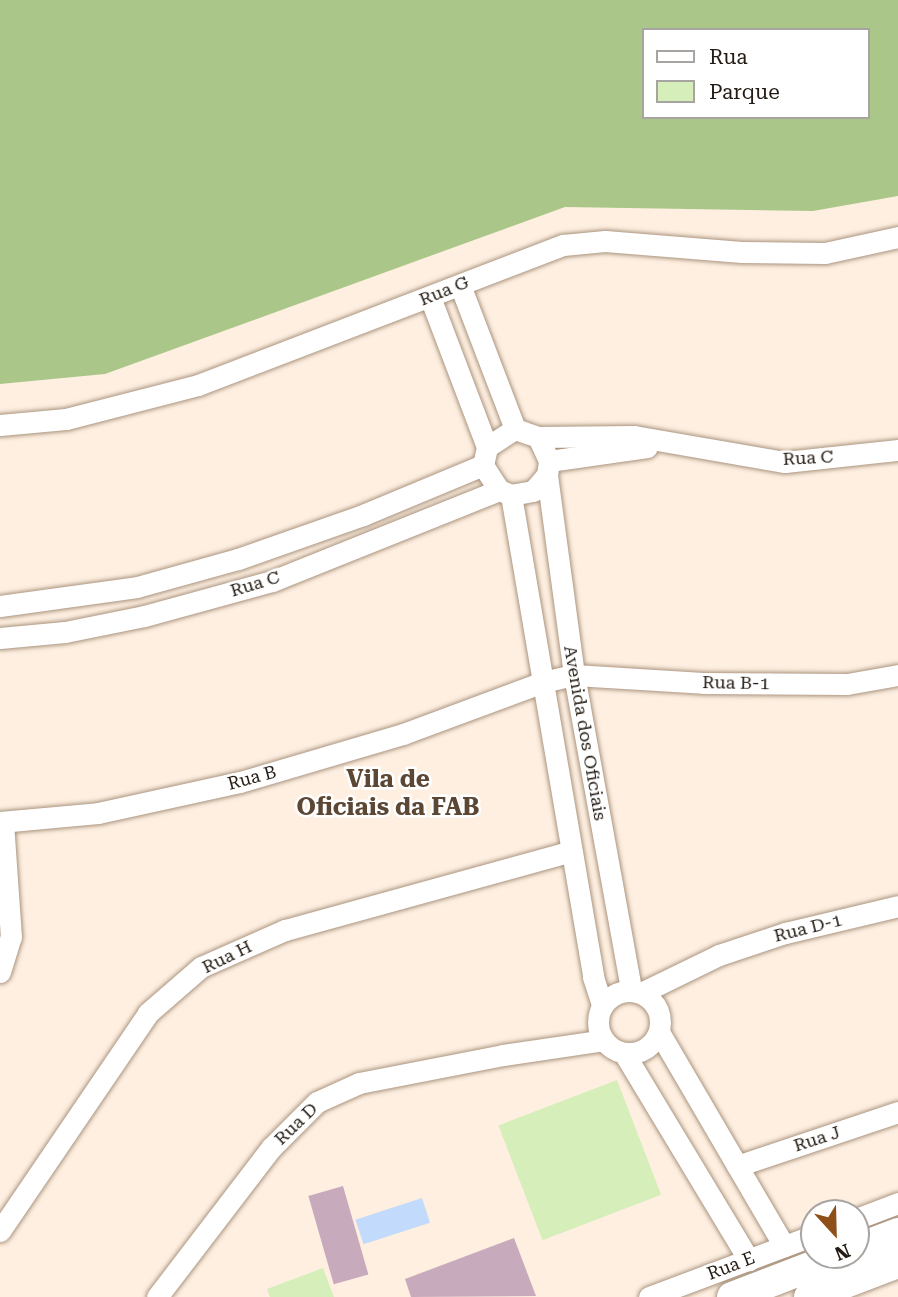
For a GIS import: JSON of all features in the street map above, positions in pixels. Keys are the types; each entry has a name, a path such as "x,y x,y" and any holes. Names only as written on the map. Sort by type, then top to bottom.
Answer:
{"main road":[{"path":"870,1244 898,1233"},
{"path":"810,1297 898,1263"},
{"path":"732,1297 805,1269"}],"street":[{"name":"Rua G","path":"0,425 66,419 198,385 563,245 605,240 741,252 825,253 898,237"},
{"path":"430,297 485,456 505,493 533,491 548,468 538,437 515,429 460,285"},
{"path":"485,456 515,429"},
{"name":"Rua C","path":"538,437 634,436 785,462 898,450"},
{"name":"Rua C","path":"548,468 677,443"},
{"name":"Rua C","path":"0,606 137,587 238,559 363,515 485,456"},
{"name":"Avenida dos Oficiais","path":"548,468 574,675 643,997"},
{"name":"Rua C","path":"0,638 65,632 144,615 272,581 505,493"},
{"name":"Avenida dos Oficiais","path":"505,493 543,682 601,1023"},
{"path":"137,587 144,615"},
{"name":"Rua B-1","path":"574,675 703,682 847,684 898,675"},
{"name":"Rua B","path":"1,822 98,813 240,782 403,734 543,682 574,675"},
{"path":"0,972 11,937 1,822"},
{"name":"Rua H","path":"0,1231 148,1013 201,967 285,930 571,851"},
{"name":"Rua D-1","path":"643,997 719,955 785,933 898,906"},
{"path":"749,1260 624,1053 601,1023 615,994 643,997 660,1015 659,1032 785,1246"},
{"name":"Rua D","path":"157,1297 271,1148 317,1102 359,1083 503,1055 601,1023"},
{"path":"624,1053 645,1049 659,1032"},
{"name":"Rua J","path":"737,1166 898,1112"},
{"path":"870,1214 898,1203"},
{"name":"Rua E","path":"649,1297 800,1240"}],"green space":[{"path":"0,0 898,0 898,196 813,211 565,207 105,374 0,384"},
{"path":"617,1080 661,1195 543,1240 498,1126"},
{"path":"323,1268 334,1297 270,1297 267,1289"}],"water":[{"path":"422,1198 430,1223 363,1244 355,1220"}],"building":[{"path":"343,1186 368,1274 334,1284 308,1196"},
{"path":"514,1238 536,1296 411,1297 405,1279"}],"district":[{"name":"Vila de Oficiais da FAB","path":"388,794"}]}
